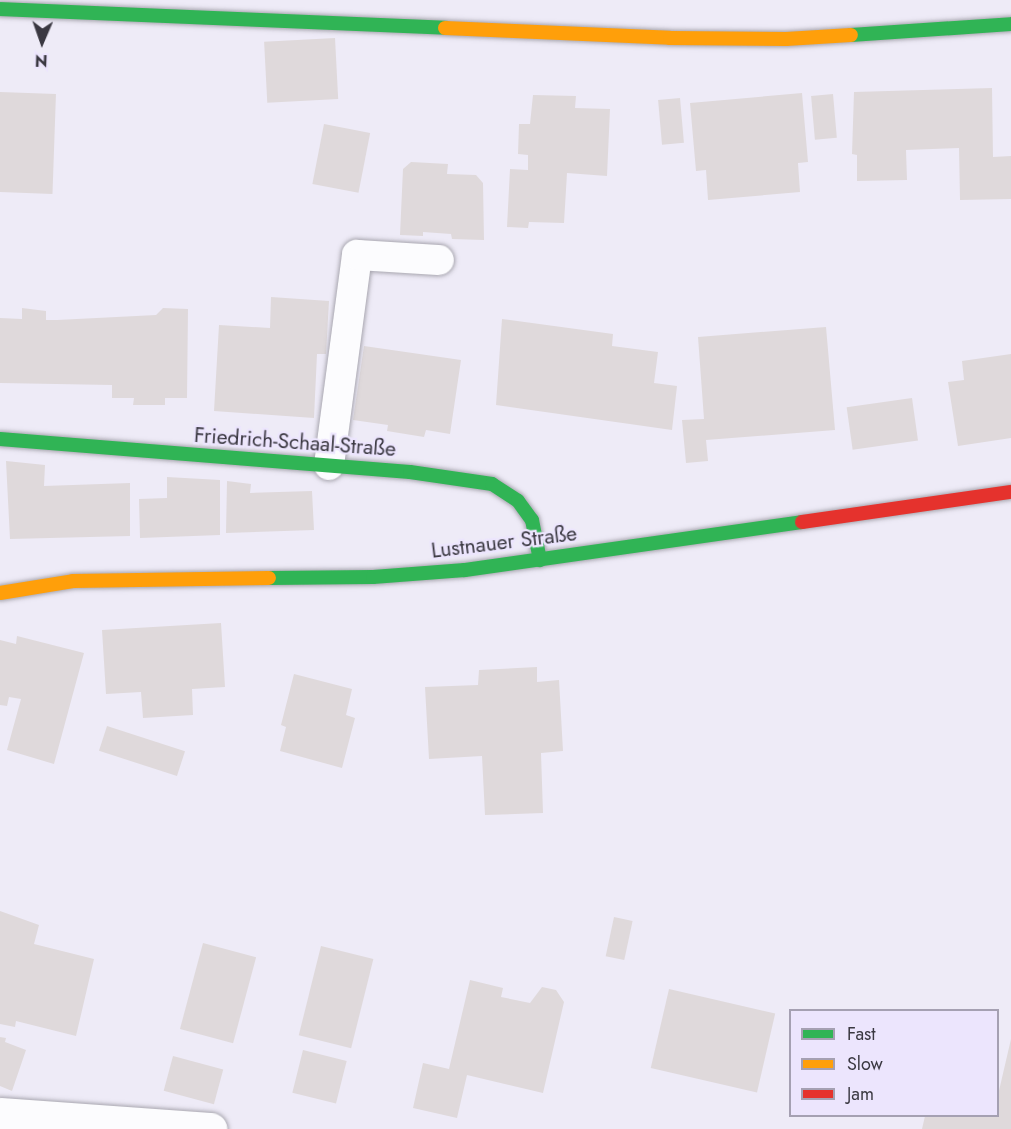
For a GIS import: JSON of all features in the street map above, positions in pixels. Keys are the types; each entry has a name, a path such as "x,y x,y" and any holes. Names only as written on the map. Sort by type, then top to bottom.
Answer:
{"street":[{"path":"0,9 670,38 786,39 1011,24"},
{"name":"Friedrich-Schaal-Straße","path":"0,439 329,465 492,484 518,501 532,520 540,560"},
{"name":"Lustnauer Straße","path":"0,593 73,581 373,577 540,560 1011,492"},
{"path":"0,1114 210,1129"}],"lane":[{"path":"329,465 357,255 440,260"}],"building":[{"path":"335,38 338,99 267,103 264,42"},
{"path":"992,88 993,157 1011,156 1011,199 960,200 959,148 906,150 907,180 857,181 857,155 852,154 854,92"},
{"path":"0,92 56,94 52,194 0,192"},
{"path":"802,93 808,162 798,163 800,192 708,200 706,170 696,171 690,103"},
{"path":"833,94 837,138 815,140 811,96"},
{"path":"533,95 576,96 575,108 610,109 607,176 567,173 564,223 529,222 528,228 507,227 510,169 528,170 528,155 518,154 519,124 530,124"},
{"path":"680,98 684,143 662,145 658,100"},
{"path":"324,124 370,133 358,193 312,184"},
{"path":"411,162 448,164 447,174 476,175 483,183 484,240 452,239 451,234 423,232 423,236 400,235 403,169"},
{"path":"271,297 329,301 326,354 317,354 314,418 214,411 219,325 270,328"},
{"path":"22,308 46,311 46,320 156,315 163,308 188,309 187,398 165,398 165,405 133,405 134,398 112,398 112,385 0,383 0,318 22,319"},
{"path":"502,319 613,334 612,346 658,352 654,383 677,386 672,430 496,405"},
{"path":"826,327 835,430 706,440 708,461 686,463 682,420 704,419 698,337"},
{"path":"364,346 461,360 450,434 426,430 424,437 387,431 388,425 353,420"},
{"path":"1011,354 1011,438 958,446 948,382 964,380 962,361"},
{"path":"912,398 918,441 853,450 847,407"},
{"path":"6,461 45,465 44,486 130,483 130,536 10,539"},
{"path":"167,477 220,480 220,535 140,538 139,499 167,498"},
{"path":"227,481 251,484 250,493 312,491 314,530 226,533"},
{"path":"221,623 225,687 192,689 193,715 143,718 141,692 106,694 102,630"},
{"path":"17,636 84,653 54,764 7,750 21,699 9,697 7,706 0,705 0,640 16,644"},
{"path":"537,667 537,682 559,680 563,751 541,753 543,813 485,815 482,756 429,759 425,687 478,685 479,670"},
{"path":"294,674 352,689 346,715 355,718 342,768 280,751 286,727 281,725"},
{"path":"107,726 185,751 177,776 99,751"},
{"path":"0,911 39,925 34,944 94,959 76,1036 16,1021 15,1027 0,1024"},
{"path":"614,917 633,921 624,960 606,956"},
{"path":"203,943 256,957 233,1043 180,1029"},
{"path":"321,946 373,959 351,1048 299,1035"},
{"path":"470,980 503,988 501,997 530,1003 542,987 556,990 564,1002 543,1093 467,1075 457,1118 413,1108 423,1063 449,1069"},
{"path":"669,989 775,1014 757,1092 651,1068"},
{"path":"0,1037 6,1038 5,1042 26,1050 12,1091 0,1086"},
{"path":"1011,1039 1011,1129 922,1129 925,1117 999,1117 999,1091"},
{"path":"303,1050 347,1061 336,1104 292,1093"},
{"path":"173,1056 223,1069 214,1104 164,1091"}],"traffic: fast":[{"path":"0,9 445,28"},
{"path":"851,35 1011,24"},
{"path":"0,439 410,472 492,484 518,501 532,520 540,560"},
{"path":"269,578 373,577 465,570 802,522"}],"traffic: slow":[{"path":"445,28 670,38 786,39 851,35"},
{"path":"0,593 73,581 269,578"}],"traffic: jam":[{"path":"802,522 1011,492"}]}
